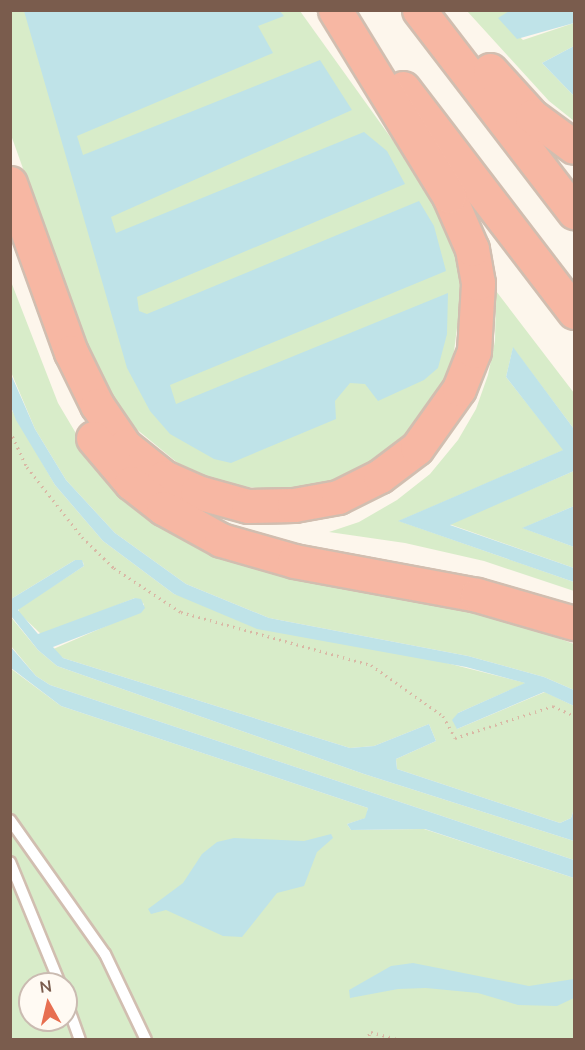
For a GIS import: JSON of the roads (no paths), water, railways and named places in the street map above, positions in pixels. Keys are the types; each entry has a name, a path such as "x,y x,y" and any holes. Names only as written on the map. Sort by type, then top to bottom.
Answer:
{"highway":[{"path":"10,183 71,352 97,405 125,446 164,477 197,492 248,506 294,505 338,497 380,476 417,448 459,389 474,351 478,283 472,249 449,196 335,10"},
{"path":"343,10 574,312"},
{"path":"419,10 574,212"},
{"path":"436,10 517,101 574,147"},
{"path":"10,242 70,400 104,454 163,508 211,535 256,552 477,595 574,623"}],"lane":[{"path":"10,820 105,954 146,1040"},
{"path":"10,862 55,972"}],"water":[{"path":"279,10 284,16 258,26 273,53 77,136 83,155 320,60 352,110 111,217 116,233 364,132 387,151 405,184 137,297 139,311 147,314 419,201 434,226 446,271 170,385 176,404 448,293 447,334 438,368 424,380 378,401 365,384 350,383 335,401 336,419 231,463 214,459 170,434 150,411 127,368 24,11"},
{"path":"511,10 574,11 574,23 517,39 498,18"},
{"path":"574,46 574,96 542,63"},
{"path":"513,347 574,429 574,471 450,525 574,568 574,582 398,521 563,450 506,377"},
{"path":"10,372 35,429 66,480 115,533 186,584 269,618 468,656 544,677 574,690 574,706 544,692 457,729 452,720 458,713 525,683 466,667 257,629 174,594 103,541 55,485 16,420 11,407"},
{"path":"574,506 574,547 522,528"},
{"path":"75,560 82,560 84,566 18,610 38,634 135,598 141,599 145,608 141,613 53,647 63,658 350,748 374,746 429,724 436,741 396,759 397,769 560,823 571,818 574,809 574,841 364,774 57,666 38,650 11,616 11,599"},
{"path":"10,646 36,676 50,685 574,860 574,878 425,829 351,830 347,824 365,818 368,808 61,706 11,668"},
{"path":"331,834 333,838 317,852 304,886 277,893 242,937 223,936 166,910 151,914 148,909 183,883 202,854 217,842 234,838 304,841"},
{"path":"413,963 529,986 574,979 574,998 557,1006 518,1005 478,993 426,988 398,989 350,998 349,990 391,966"}]}
